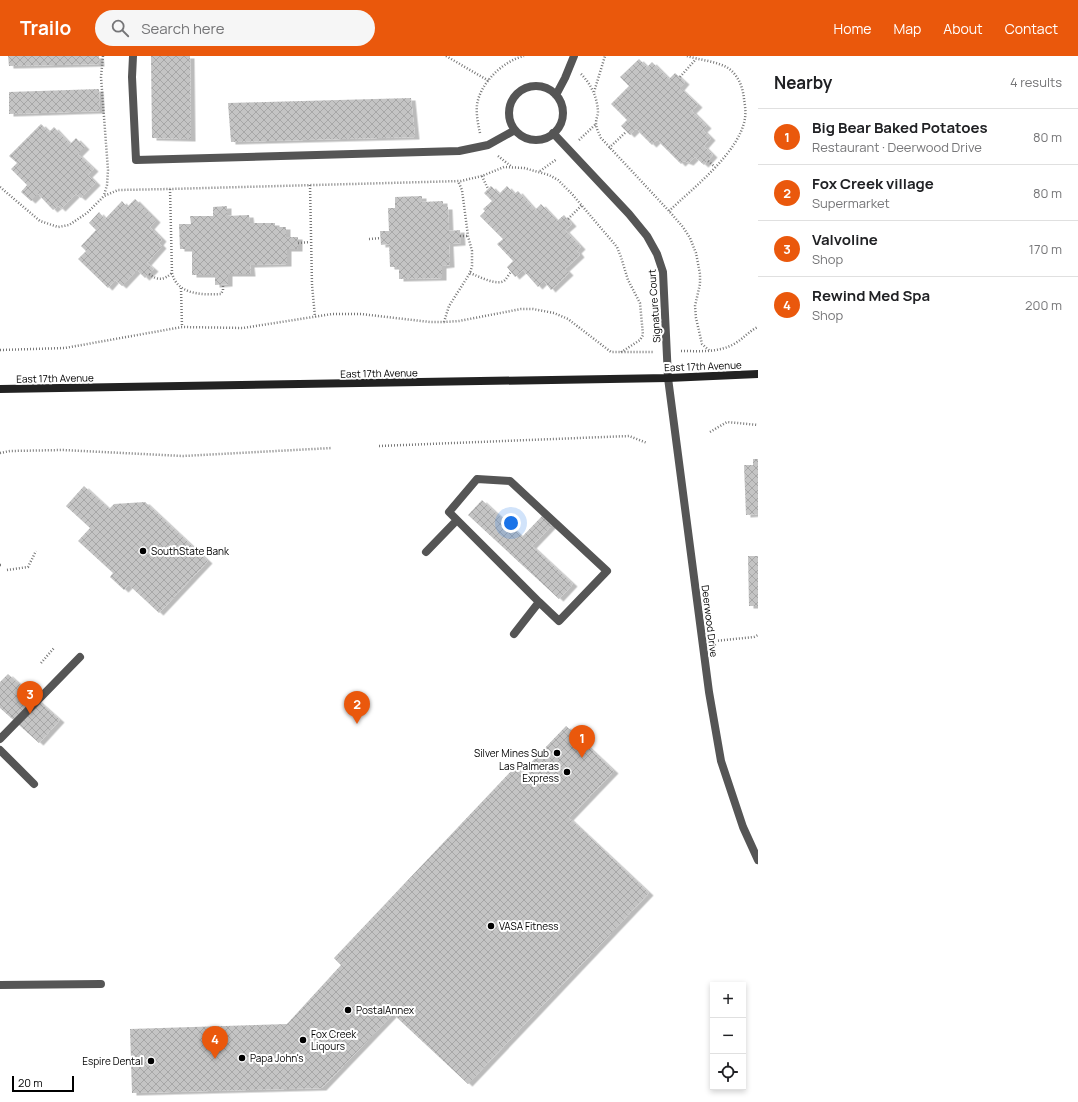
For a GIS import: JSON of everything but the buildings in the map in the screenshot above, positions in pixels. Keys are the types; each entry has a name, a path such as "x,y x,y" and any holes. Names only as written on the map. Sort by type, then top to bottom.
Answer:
{"main road":[{"name":"East 17th Avenue","path":"0,389 668,378 758,374"}],"street":[{"path":"133,56 132,77 136,160 459,151 488,145 515,130"},
{"path":"556,95 574,56"},
{"path":"533,86 545,88 556,95 562,110 560,123 553,133 546,138 538,140 529,139 522,136 515,130 511,123 509,107 512,99 518,93 525,88 533,86"},
{"name":"Signature Court","path":"553,133 629,214 647,236 657,254 663,272 668,378"},
{"name":"Deerwood Drive","path":"668,378 709,692 721,761 743,827 758,860"},
{"path":"477,479 510,481 607,571 559,621 539,602 449,512 477,479"},
{"path":"426,552 456,520"},
{"path":"514,634 539,602"},
{"path":"0,740 80,657"},
{"path":"0,750 34,784"},
{"path":"0,985 101,984"}],"path":[{"path":"103,56 102,77 108,170 107,185 104,196"},
{"path":"446,56 489,81"},
{"path":"480,133 477,104 480,94 500,67 516,58 524,56"},
{"path":"594,92 605,56"},
{"path":"669,211 715,167 736,143 746,117 744,92 740,81 735,74 719,64 686,56"},
{"path":"680,77 696,59"},
{"path":"581,74 594,92 598,111 596,124 601,138 669,211 683,227 690,238 696,253 700,274 700,284 695,306 702,344 710,351 726,347 736,343 758,327"},
{"path":"609,148 626,132"},
{"path":"708,161 715,167"},
{"path":"0,187 40,221 58,227 69,225 79,219 104,196 118,190 170,190 458,181 482,176 504,167 524,168 540,172 558,180 582,205 617,247 622,257 628,280 640,303 643,335 640,340 620,353"},
{"path":"482,176 488,189"},
{"path":"444,322 449,306 470,274 472,251 468,236 462,190 458,181"},
{"path":"310,185 310,242 314,317"},
{"path":"170,190 172,273 175,282 181,288 202,294 221,294 223,284"},
{"path":"568,219 582,205"},
{"path":"460,236 468,236"},
{"path":"370,238 380,238"},
{"path":"298,243 310,242"},
{"path":"470,274 495,282 500,282 505,281 511,272"},
{"path":"149,274 154,278 160,279 166,278 172,273"},
{"path":"181,288 182,327"},
{"path":"0,350 65,348 182,327 243,328 332,314 360,314 430,322 444,322 459,321 521,309 545,310 563,316 573,322 608,350"},
{"path":"710,432 727,422 758,425"},
{"path":"380,446 629,436 647,443"},
{"path":"0,453 10,451 63,450 183,456 332,448"},
{"path":"7,570 28,567 36,551"},
{"path":"703,642 758,636"},
{"path":"41,663 54,648"}],"place":[{"name":"SouthState Bank","path":"143,551"},
{"name":"Valvoline","path":"30,714"},
{"name":"Fox Creek village","path":"357,724"},
{"name":"Silver Mines Sub","path":"557,753"},
{"name":"Big Bear Baked Potatoes","path":"582,758"},
{"name":"Las Palmeras Express","path":"567,772"},
{"name":"VASA Fitness","path":"491,926"},
{"name":"PostalAnnex","path":"348,1010"},
{"name":"Fox Creek Liqours","path":"303,1040"},
{"name":"Papa John's","path":"242,1058"},
{"name":"Rewind Med Spa","path":"215,1059"},
{"name":"Espire Dental","path":"151,1061"}]}
